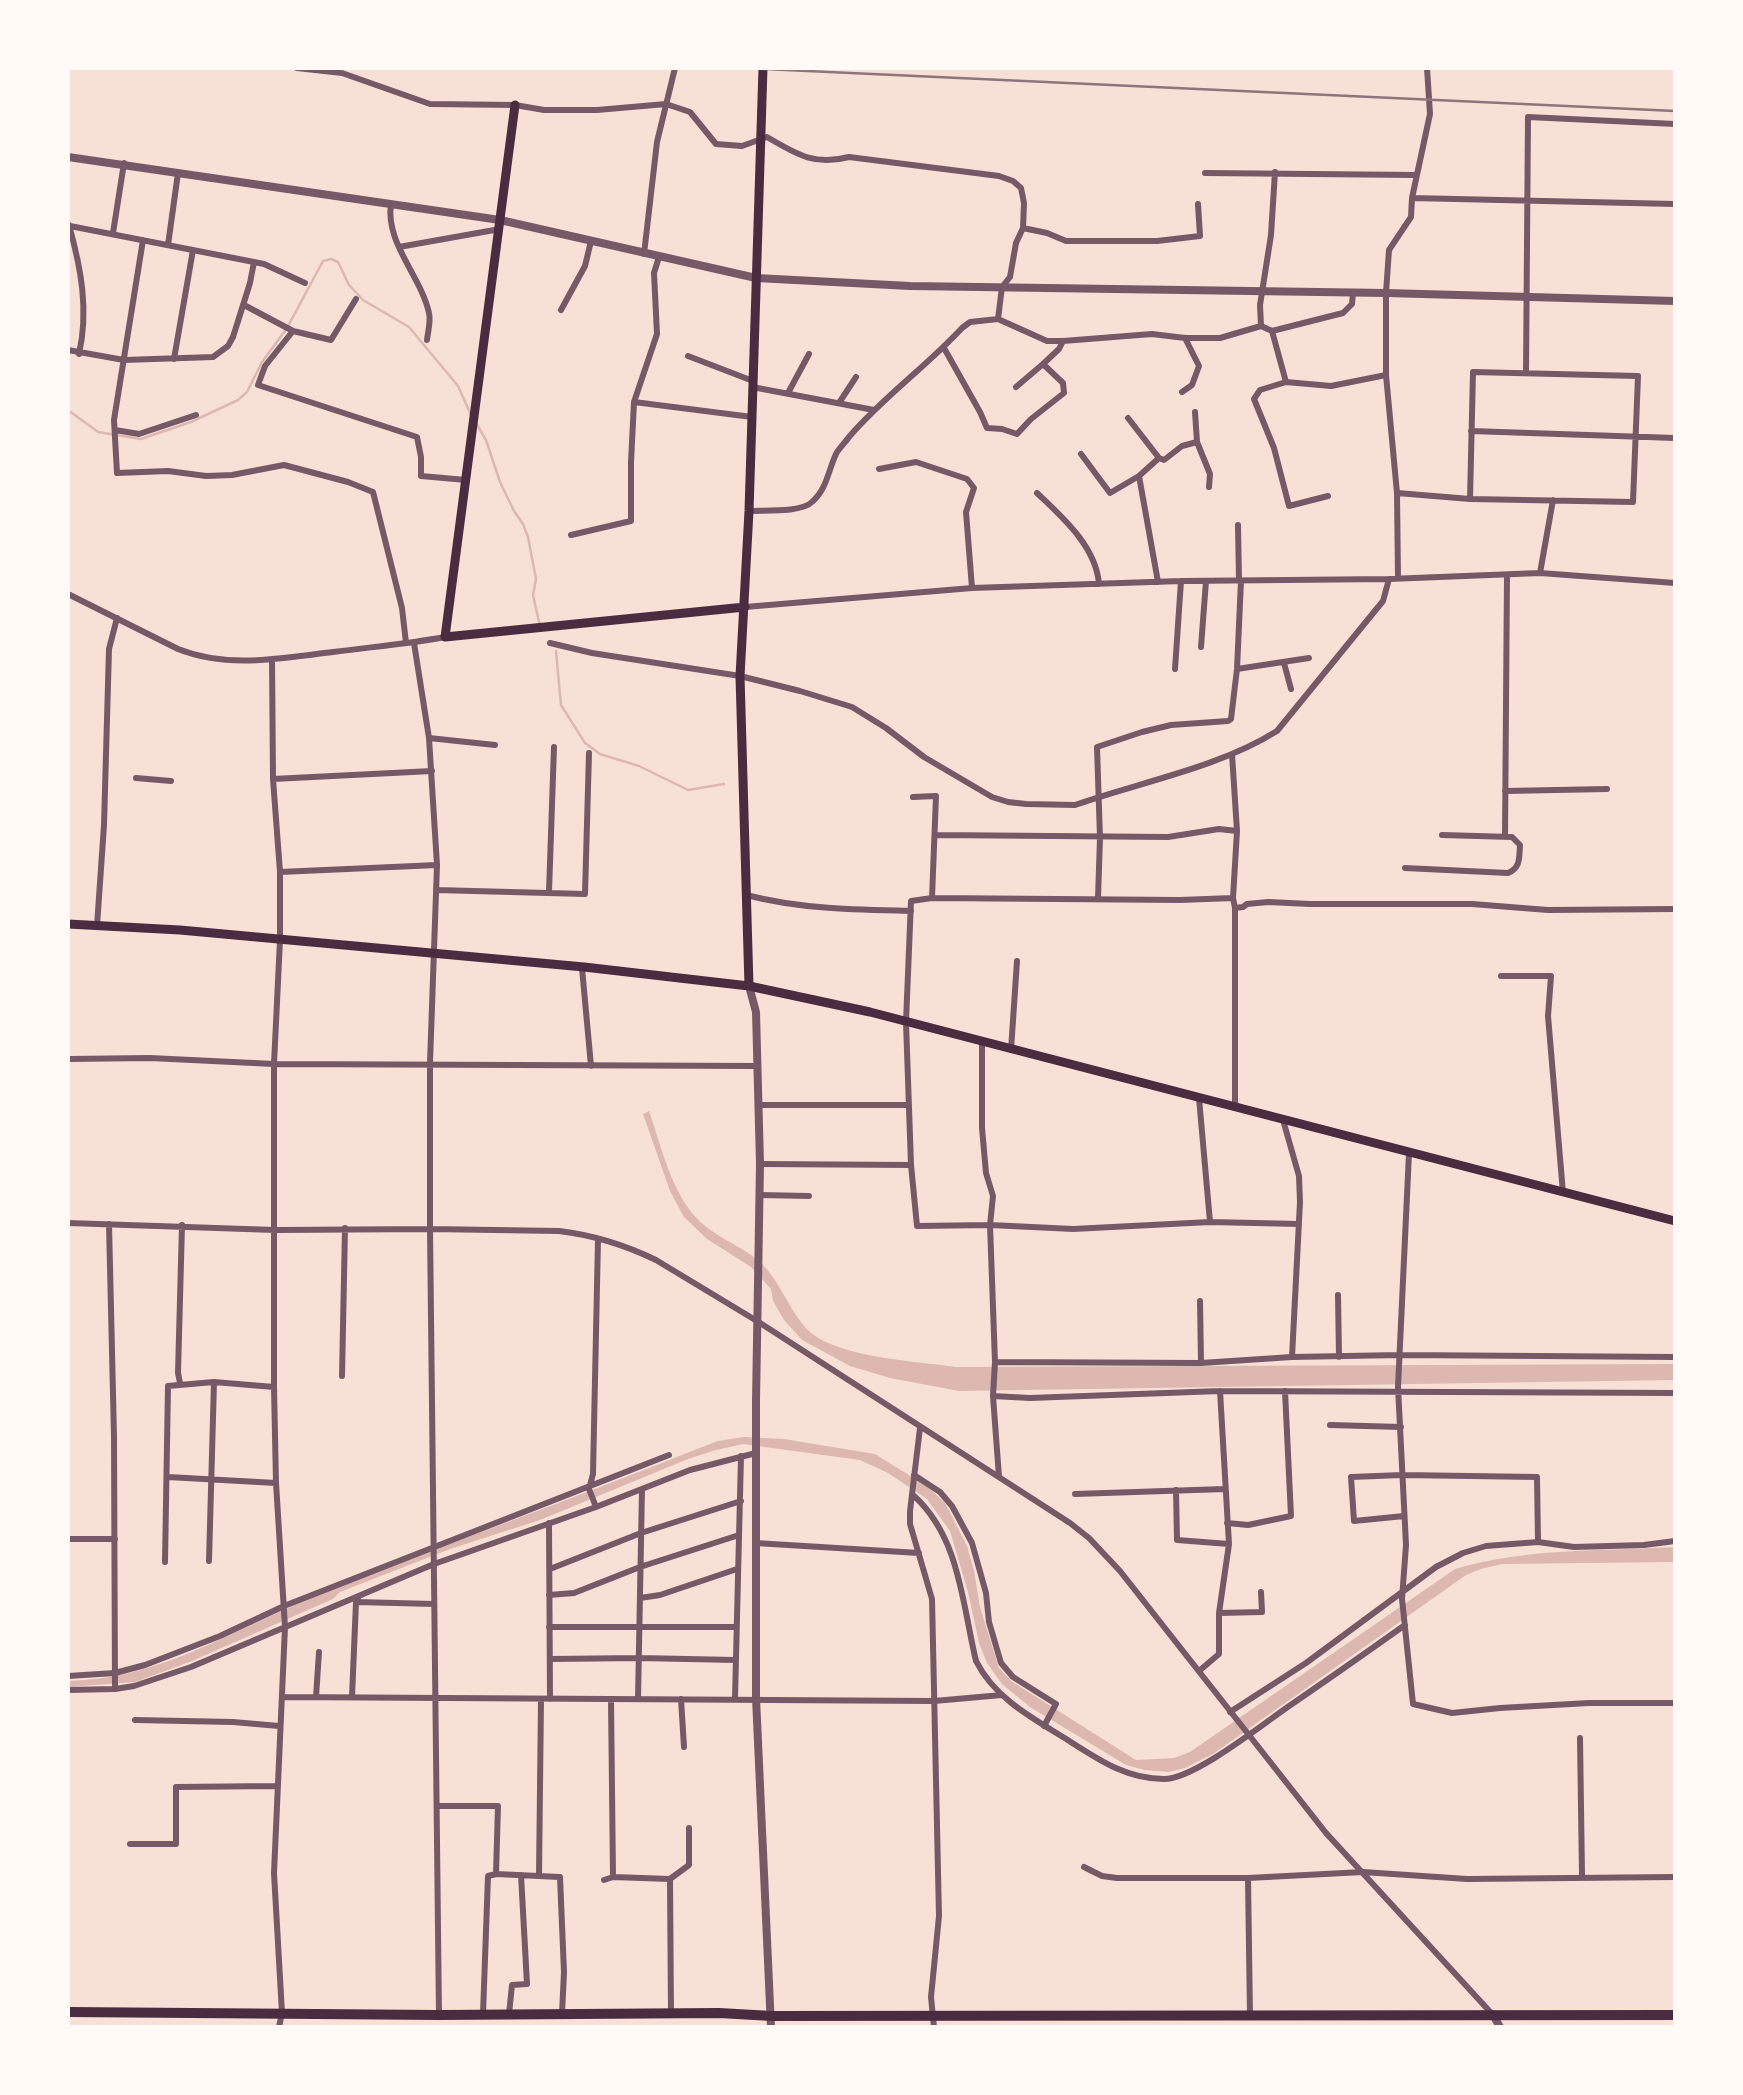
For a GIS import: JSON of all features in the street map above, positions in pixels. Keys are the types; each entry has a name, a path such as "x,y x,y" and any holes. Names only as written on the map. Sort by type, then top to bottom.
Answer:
{"highway":[{"path":"68,2012 439,2015 719,2012 771,2021 1250,2021 1493,2015 1675,2015"}],"main road":[{"path":"749,986 740,676 749,511 762,68"},
{"path":"514,104 445,637 745,607"},
{"path":"68,924 180,930 749,986 845,1006 1675,1221"}],"street":[{"path":"297,68 342,73 430,104 514,104 544,110 597,110 666,104 690,112 716,144 742,146 766,137 794,153 828,162 849,156 999,176 1013,181 1021,188 1024,203 1023,228 1016,243 1010,277 1002,286 998,319"},
{"path":"643,254 657,142 675,68"},
{"path":"1398,579 1397,493 1385,375 1386,293 1389,250 1411,218 1416,175 1430,114 1427,68"},
{"path":"1526,373 1528,117 1675,124"},
{"path":"68,168 69,157 124,163 391,204 591,242 756,278 910,286 1386,293 1675,301"},
{"path":"113,233 124,163"},
{"path":"1261,326 1261,291 1271,235 1275,172"},
{"path":"168,245 178,173"},
{"path":"1205,173 1416,175"},
{"path":"1412,198 1675,204"},
{"path":"391,204 389,220 399,247 420,286 430,315 427,340"},
{"path":"1023,228 1066,241 1157,240 1200,236 1198,204"},
{"path":"399,247 500,224"},
{"path":"79,354 85,328 84,299 69,225 264,264 305,283"},
{"path":"143,240 115,430 117,473 167,471 206,476 232,475 284,465 348,482 373,492 410,643 429,738 437,865 430,1063 430,1228 439,2015"},
{"path":"561,310 585,266 591,242"},
{"path":"174,359 193,250"},
{"path":"571,535 631,521 634,402 657,334 653,273 659,257"},
{"path":"68,350 124,360 213,357 221,353 233,337 254,262"},
{"path":"749,511 792,509 811,504 827,483 836,453 874,410 970,322 998,319 1047,341 1152,334 1220,338 1261,326 1272,331 1343,313 1352,304 1353,293"},
{"path":"244,305 293,331 331,340 356,299"},
{"path":"293,331 265,366 258,385 417,438 421,476 466,480"},
{"path":"1272,331 1286,382"},
{"path":"1182,392 1192,385 1199,366 1185,338"},
{"path":"1016,387 1059,349 1063,341"},
{"path":"944,348 987,428 1017,434 1031,419 1064,393 1063,383 1043,364"},
{"path":"788,393 809,354"},
{"path":"688,356 753,384 874,410"},
{"path":"1397,493 1470,499 1633,502 1638,376 1473,372 1470,499"},
{"path":"1328,496 1289,506 1274,448 1254,399 1260,390 1286,382 1331,386 1385,375"},
{"path":"839,403 856,377"},
{"path":"634,402 752,417"},
{"path":"1195,412 1197,442 1210,474 1209,487"},
{"path":"115,430 139,434 197,415"},
{"path":"1128,418 1159,458 1164,460 1182,446 1197,442"},
{"path":"1471,431 1675,438"},
{"path":"1081,454 1110,493 1139,476 1159,458"},
{"path":"879,469 916,462 967,479 974,488 966,512 972,588"},
{"path":"1139,476 1158,582"},
{"path":"1037,493 1082,539 1099,577 1099,584"},
{"path":"1540,573 1553,500"},
{"path":"1098,898 1100,838 1097,747 1171,725 1231,719 1237,669 1240,581 1238,525"},
{"path":"745,607 972,588 1181,581 1398,579 1540,573 1675,583"},
{"path":"1505,837 1507,575"},
{"path":"550,643 592,653 740,676 852,707 886,728 924,757 992,797 1008,802 1075,805 1232,754 1277,731 1383,601 1389,579"},
{"path":"1175,669 1181,581"},
{"path":"1202,647 1206,581"},
{"path":"68,594 197,656 234,661 272,659 445,637"},
{"path":"97,926 104,825 109,649 117,618"},
{"path":"1237,669 1308,658"},
{"path":"272,659 273,779 280,872 280,940 274,1064 274,1387 276,1483 285,1625 274,1873 282,2013 279,2027"},
{"path":"1284,663 1291,689"},
{"path":"429,738 495,745"},
{"path":"549,892 554,747"},
{"path":"436,890 584,894 589,753"},
{"path":"1232,754 1237,831 1233,898 1235,1108"},
{"path":"273,779 432,771"},
{"path":"136,778 172,781"},
{"path":"1505,791 1607,789"},
{"path":"913,797 936,796 932,898"},
{"path":"935,835 1168,838 1219,829 1237,831"},
{"path":"1405,868 1508,873 1516,870 1519,863 1520,845 1512,837 1441,835"},
{"path":"280,872 437,865"},
{"path":"746,895 774,903 821,908 911,911"},
{"path":"1233,898 932,898 911,901 906,1022 911,1165 917,1226 990,1225 1073,1229 1210,1222 1299,1224"},
{"path":"1235,908 1268,902 1472,904 1548,910 1675,909"},
{"path":"1011,1050 1017,961"},
{"path":"582,968 591,1066"},
{"path":"1501,976 1551,975 1548,1016 1563,1193"},
{"path":"749,986 755,1012 760,1164 755,1544 756,1698 771,2021"},
{"path":"982,1042 982,1128 986,1173 993,1196 990,1225 995,1362 993,1396 999,1477"},
{"path":"68,1059 150,1058 274,1064 757,1066"},
{"path":"1199,1098 1210,1222"},
{"path":"758,1105 908,1105"},
{"path":"1283,1120 1299,1177 1292,1357"},
{"path":"1409,1153 1399,1389 1406,1545 1402,1596 1413,1704 1452,1713 1577,1704 1675,1703"},
{"path":"760,1164 911,1165"},
{"path":"759,1195 809,1196"},
{"path":"68,1223 275,1230 430,1228 559,1231 580,1233 632,1248 656,1260 757,1321 1070,1523 1089,1538 1120,1571 1326,1833 1493,2015 1500,2027"},
{"path":"109,1224 116,1688"},
{"path":"180,1383 177,1373 182,1225"},
{"path":"342,1376 345,1228"},
{"path":"596,1507 590,1487 593,1474 598,1239"},
{"path":"1338,1295 1339,1357"},
{"path":"1200,1301 1201,1363"},
{"path":"995,1362 1201,1363 1400,1354 1675,1357"},
{"path":"165,1562 168,1386 214,1382 274,1387"},
{"path":"209,1561 214,1382"},
{"path":"993,1396 1030,1398 1220,1391 1399,1389 1675,1393"},
{"path":"1199,1671 1219,1654 1219,1613 1229,1544 1220,1391"},
{"path":"1227,1523 1248,1525 1291,1516 1285,1391"},
{"path":"1330,1425 1401,1427"},
{"path":"920,1428 910,1524 932,1599 939,1916 932,1997 933,2021"},
{"path":"68,1690 134,1685 191,1667 285,1625 357,1600 434,1563 596,1507 690,1470 756,1452"},
{"path":"68,1676 115,1673 181,1652 284,1608 669,1455"},
{"path":"735,1698 740,1456"},
{"path":"914,1475 940,1492 952,1506 972,1543 1001,1663 1013,1677 1056,1704 1044,1726"},
{"path":"168,1477 276,1483"},
{"path":"1404,1516 1354,1521 1351,1477 1537,1477 1538,1542"},
{"path":"638,1699 642,1489"},
{"path":"1074,1494 1226,1489"},
{"path":"1176,1490 1177,1540 1229,1544"},
{"path":"913,1494 925,1506 952,1552 976,1661 983,1674 1002,1695 1044,1726 1112,1768 1131,1775 1166,1779 1196,1768 1248,1735 1405,1625"},
{"path":"550,1569 641,1533 741,1501"},
{"path":"549,1523 550,1699"},
{"path":"549,1594 574,1593 640,1567 739,1535"},
{"path":"68,1539 115,1539"},
{"path":"1230,1712 1402,1596 1436,1567 1463,1553 1486,1546 1538,1542 1574,1547 1644,1545 1675,1541"},
{"path":"755,1544 919,1553"},
{"path":"640,1598 660,1595 737,1569"},
{"path":"1219,1613 1262,1612 1261,1592"},
{"path":"357,1600 434,1604"},
{"path":"352,1697 357,1600"},
{"path":"550,1627 735,1628"},
{"path":"316,1697 319,1652"},
{"path":"551,1659 735,1660"},
{"path":"282,1697 934,1701 1002,1695"},
{"path":"538,1876 541,1699"},
{"path":"681,1699 684,1747"},
{"path":"611,1700 613,1877"},
{"path":"135,1720 279,1726"},
{"path":"1580,1738 1582,1876"},
{"path":"130,1844 176,1844 176,1787 277,1786"},
{"path":"437,1806 498,1806 496,1874"},
{"path":"604,1880 613,1877 670,1879 690,1865 689,1828"},
{"path":"1084,1867 1102,1876 1117,1878 1248,1878 1363,1872 1467,1879 1675,1877"},
{"path":"483,2014 488,1876 496,1874 560,1877 564,1972 562,2014"},
{"path":"509,2014 512,1985 527,1984 522,1875"},
{"path":"1248,1878 1250,2021"},
{"path":"670,1879 671,2014"}],"shaded area":[{"path":"649,1111 678,1191 697,1218 762,1264 798,1319 816,1337 853,1351 956,1367 1675,1364 1675,1380 959,1391 890,1378 850,1366 802,1340 784,1320 773,1301 771,1289 751,1267 707,1239 684,1217 670,1191 643,1114"},
{"path":"744,1437 784,1439 875,1454 928,1487 945,1503 967,1546 980,1607 999,1668 1011,1681 1136,1760 1174,1758 1190,1752 1455,1569 1537,1554 1675,1547 1675,1562 1502,1564 1481,1569 1466,1575 1213,1754 1185,1768 1169,1772 1145,1770 1126,1765 1030,1707 1002,1684 987,1663 979,1643 968,1592 950,1531 927,1499 888,1473 860,1460 743,1444 688,1459 540,1520 450,1549 340,1592 333,1599 192,1661 135,1682 68,1687 68,1681 101,1678 162,1663 404,1561 718,1441"}],"waterway":[{"path":"68,410 98,432 141,439 191,422 238,400 247,392 262,362 287,328 323,261 331,259 338,262 349,285 363,300 409,327 458,386 471,415"},
{"path":"476,423 486,440 500,482 528,537 536,579 533,595 542,626"},
{"path":"556,651 561,705 585,743 600,754 639,766 688,790 724,784"}],"railway":[{"path":"742,68 1675,111"}]}
